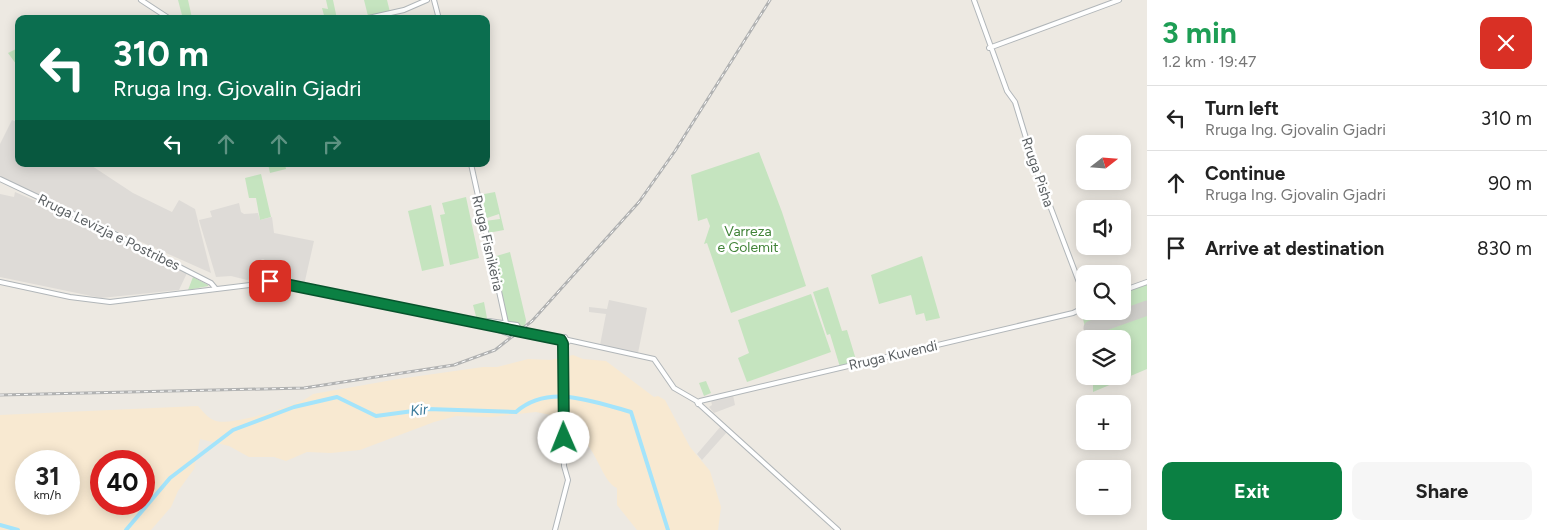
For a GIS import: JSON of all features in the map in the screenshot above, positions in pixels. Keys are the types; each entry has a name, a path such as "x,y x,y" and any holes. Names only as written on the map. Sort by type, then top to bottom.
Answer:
{"street":[{"path":"140,0 164,15"},
{"path":"382,15 404,10 427,0"},
{"path":"434,0 437,15"},
{"name":"Rruga Pisha","path":"974,0 1006,91 1015,102 1033,161 1076,274"},
{"path":"990,48 1119,0"},
{"name":"Rruga Fisnikëria","path":"472,167 506,323"},
{"name":"Rruga Levizja e Postribes","path":"0,179 134,243 211,283 216,289"},
{"path":"0,282 100,302 123,301 274,282 534,333 562,344"},
{"path":"1131,288 1147,282"},
{"name":"Rruga Kuvendi","path":"699,402 1076,312"},
{"path":"489,320 519,326 518,331 512,335 479,323 489,320"},
{"path":"555,530 568,480 564,466 563,419 562,344 565,337 568,340 654,359 672,385 699,402 838,530"}],"shaded area":[{"path":"12,120 15,121 15,167 94,167 133,193 172,212 179,200 195,209 211,273 0,179 0,144"},
{"path":"15,192 104,230 187,273 179,290 101,298 0,277 0,194 14,197"},
{"path":"239,203 241,212 244,214 258,213 260,220 272,217 274,233 314,241 304,285 273,278 269,263 263,259 256,262 263,278 247,280 231,276 216,277 199,220 212,217 210,211"},
{"path":"609,300 647,308 638,353 600,345 606,314 589,312 589,307 607,309"},
{"path":"733,395 735,405 714,413 709,407 712,405 711,400"},
{"path":"721,426 727,432 702,460 697,454"}],"green space":[{"path":"178,0 188,0 191,15 182,15"},
{"path":"326,0 333,0 336,15 324,15 322,8 328,9"},
{"path":"364,0 387,0 390,12 368,15"},
{"path":"15,50 15,63 8,53"},
{"name":"Varreza e Golemit","path":"759,152 782,212 806,286 731,313 707,243 704,244 710,226 707,218 698,221 691,175"},
{"path":"269,167 286,167 286,169 270,173"},
{"path":"261,174 271,217 260,220 256,198 249,198 245,178"},
{"path":"495,192 504,230 488,233 485,221 500,219 499,214 484,219 479,195"},
{"path":"466,197 479,258 450,265 440,215 445,214 442,203"},
{"path":"431,205 444,266 422,271 408,211"},
{"path":"510,252 526,320 525,327 507,321 493,257"},
{"path":"922,256 940,318 926,321 924,313 916,315 911,295 879,304 871,275"},
{"path":"193,277 208,285 208,286 188,290"},
{"path":"1147,283 1147,369 1131,376 1131,330 1086,330 1083,320 1131,320 1131,289"},
{"path":"828,287 842,331 847,330 857,363 840,367 830,334 827,335 813,292"},
{"path":"811,294 831,352 747,382 738,358 749,353 738,320"},
{"path":"484,302 487,318 504,321 477,320 473,305"},
{"path":"706,381 711,393 704,396 699,383"},
{"path":"1093,385 1109,385 1093,392"}],"sand":[{"path":"573,355 583,359 606,361 654,397 658,396 665,400 690,447 710,471 721,507 718,530 637,530 617,505 617,488 611,484 588,446 575,436 561,417 536,412 491,417 456,416 434,422 360,450 331,453 307,452 286,461 274,457 249,457 229,446 200,439 194,469 178,491 171,507 151,530 0,530 0,415 198,406 211,419 224,422 250,418 281,409 306,399 313,394 398,379 483,367 497,367 528,359 551,360"}],"waterway":[{"name":"Kir","path":"126,530 170,478 233,430 294,407 337,397 376,416 428,409 516,412 529,403 543,398 557,397 587,400 631,412 668,530"},
{"name":"Kir","path":"0,525 18,530"}],"runway":[{"path":"1091,328 1147,308"}],"railway":[{"path":"0,395 304,388 454,365 495,350 532,321 639,202 675,151 770,0"}],"route":[{"path":"270,281 318,289 561,340 563,344 564,438"}]}
